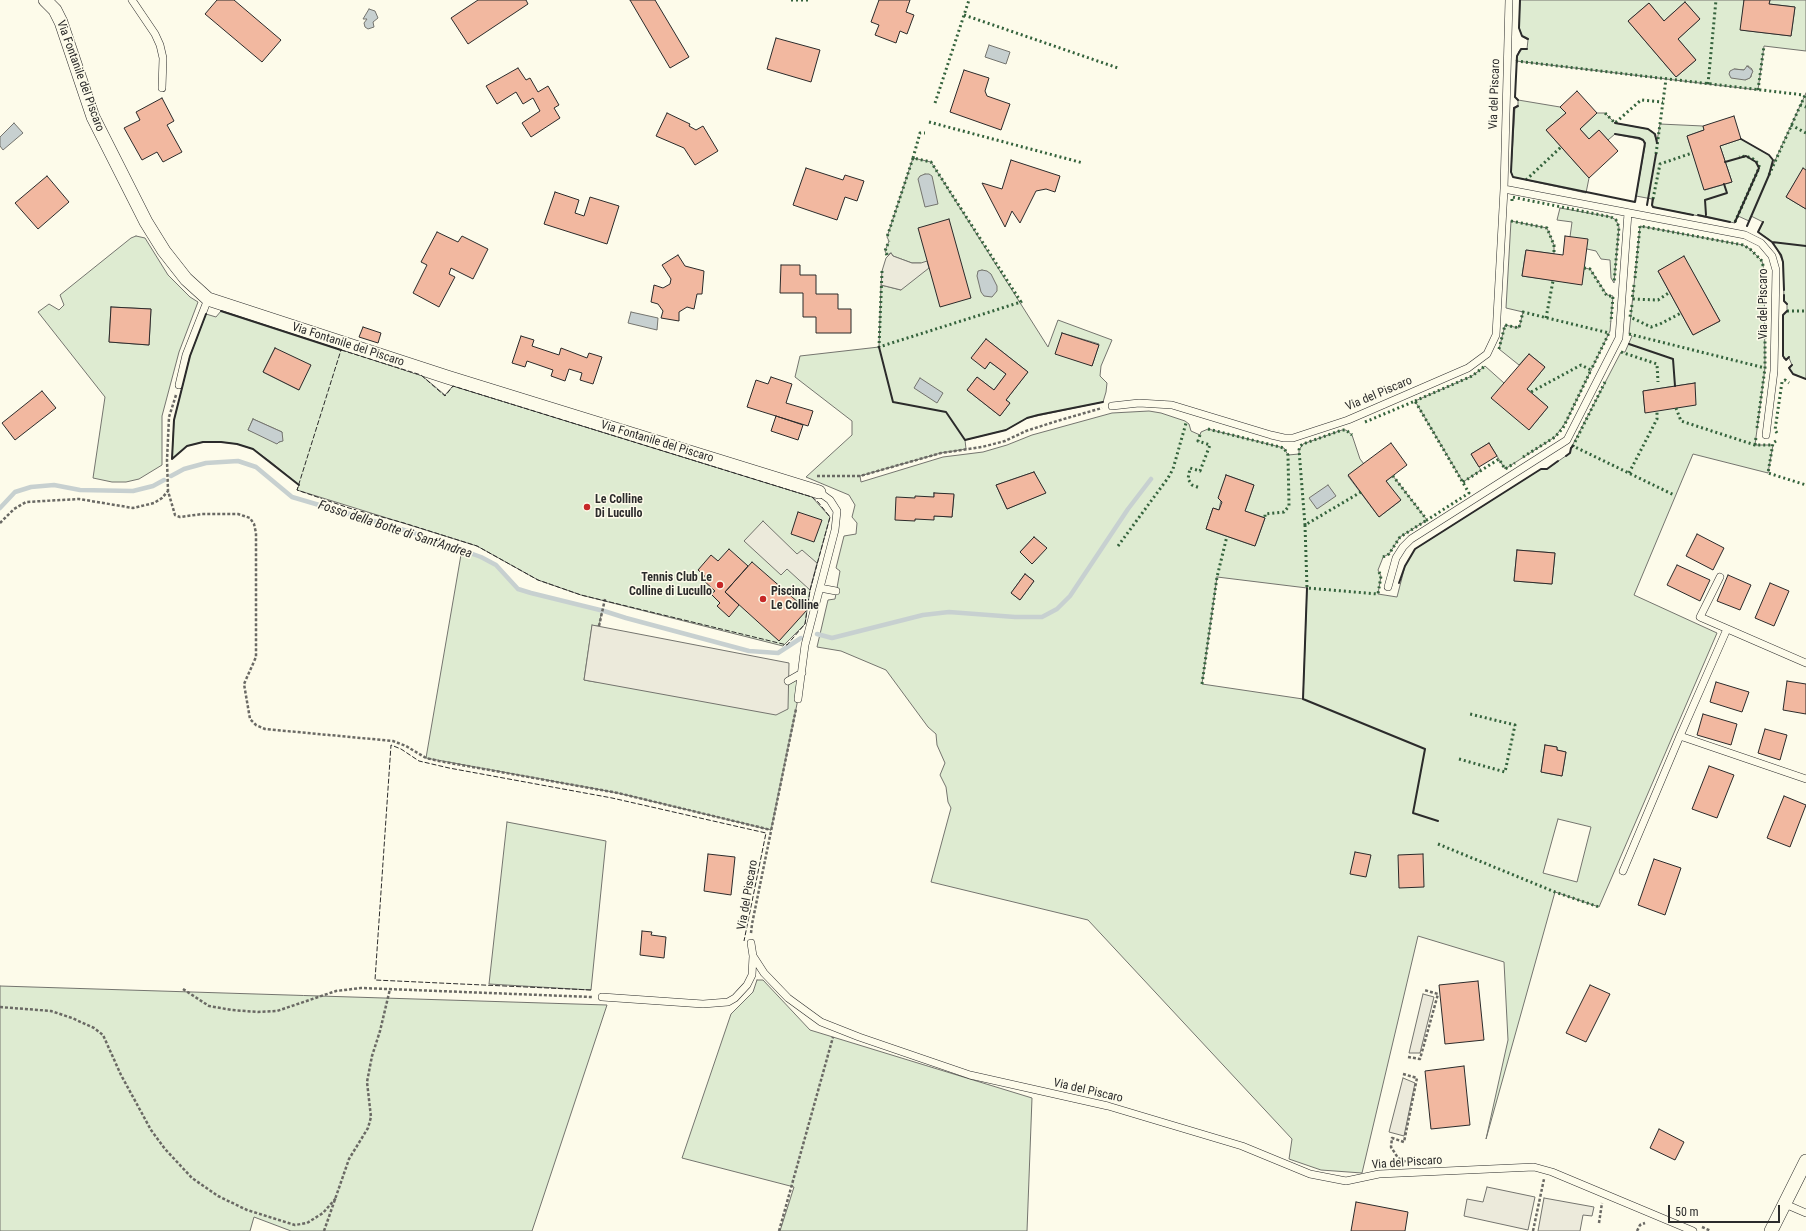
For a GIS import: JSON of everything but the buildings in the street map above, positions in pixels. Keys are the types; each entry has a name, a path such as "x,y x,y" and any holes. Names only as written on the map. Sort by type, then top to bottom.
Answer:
{"street":[{"name":"Via Fontanile del Piscaro","path":"45,0 54,10 61,22 97,127 146,222 164,251 186,280 208,299 447,377 818,492"},
{"path":"1772,1231 1806,1161"}],"lane":[{"path":"132,0 160,45 163,58 162,88"},
{"name":"Via del Piscaro","path":"1112,406 1139,403 1172,405 1271,435 1284,438 1293,438 1348,420 1468,368 1487,354 1496,334 1504,189 1509,0"},
{"name":"Via del Piscaro","path":"1504,189 1745,235 1761,244 1772,256 1776,270 1774,371 1766,435"},
{"path":"1388,587 1396,558 1403,547 1411,539 1567,440 1619,338 1628,212"},
{"path":"179,384 186,355 208,299"},
{"path":"798,699 805,645 835,530 837,511 830,500 818,492"},
{"path":"1720,576 1700,617 1806,663"},
{"path":"820,588 836,591"},
{"path":"1624,871 1680,736 1727,629"},
{"path":"788,681 802,673"},
{"path":"1680,736 1806,779"},
{"name":"Via del Piscaro","path":"751,943 753,956 764,973 788,998 821,1022 858,1037 970,1075 1108,1106 1242,1146 1310,1174 1346,1181 1379,1174 1534,1167 1552,1172 1693,1231"},
{"path":"602,997 704,1004 728,1002 735,998 747,985 752,975 753,956"},
{"path":"1785,1204 1806,1214"}],"path":[{"path":"179,384 169,417 167,460 168,491 175,515 180,517 202,514 238,514 250,518 254,524 256,533 256,657 244,684 250,719 256,725 265,729 393,741 406,746 426,758 439,762 618,793 771,830"},
{"path":"805,488 812,479 820,476 860,476 942,453 982,447 1005,441 1026,431 1057,421 1112,406"},
{"path":"0,523 14,509 26,502 79,499 133,508 154,503 162,498 168,491"},
{"path":"599,626 605,599"},
{"name":"Via del Piscaro","path":"751,943 752,924 798,699"},
{"path":"183,989 209,1006 258,1012 277,1011 336,991 361,988 602,997"},
{"path":"324,1231 349,1159 368,1128 371,1117 368,1082 372,1056 380,1031 390,989"},
{"path":"1408,1057 1420,1059 1438,994 1424,990"},
{"path":"0,1007 51,1011 72,1018 94,1028 103,1035 121,1075 151,1130 165,1149 192,1178 218,1196 247,1210 295,1225 307,1223 323,1213 336,1198"},
{"path":"779,1231 836,1028"},
{"path":"1403,1074 1417,1078 1404,1142 1392,1138 1391,1147 1398,1158 1409,1164"},
{"path":"1538,1178 1551,1182"},
{"path":"1533,1231 1544,1179"},
{"path":"1599,1223 1602,1202"}],"green space":[{"path":"1520,0 1744,0 1741,30 1791,36 1795,7 1769,4 1770,0 1806,0 1806,51 1764,46 1758,90 1516,61 1519,51 1527,49 1528,40 1522,36 1519,28","holes":["1685,2 1700,19 1678,39 1696,60 1676,77 1628,21 1649,3 1664,21","1748,66 1752,69 1751,77 1745,80 1734,69 1744,70"]},
{"path":"1806,93 1806,170 1803,169 1786,197 1806,209 1806,379 1793,374 1789,367 1792,365 1789,358 1784,359 1783,356 1783,315 1787,311 1787,304 1784,301 1783,262 1776,247 1770,240 1758,232 1763,222 1751,216 1749,221 1738,216 1735,223 1653,207 1652,199 1636,196 1645,146 1643,140 1615,134 1608,140 1599,130 1589,139 1580,129 1597,113 1605,113 1615,123 1648,129 1653,132 1657,141 1660,124 1703,126 1704,130 1687,136 1705,190 1732,182 1720,146 1741,139 1769,155 1773,160 1772,167"},
{"path":"1518,100 1560,107 1566,113 1546,130 1589,178 1586,193 1513,177 1511,172 1515,107 1518,105"},
{"path":"913,158 931,162 1048,347 1058,320 1112,340 1101,366 1100,376 1107,383 1103,402 1027,418 1006,430 965,440 966,449 941,453 860,476 861,482 943,457 983,452 1007,445 1032,435 1112,413 1149,411 1161,413 1185,421 1189,424 1191,431 1200,435 1201,432 1208,429 1284,448 1288,455 1299,454 1299,450 1303,444 1342,430 1346,430 1352,435 1360,459 1364,464 1348,476 1379,517 1400,501 1386,481 1393,476 1427,520 1400,537 1389,554 1383,557 1378,570 1381,576 1378,594 1397,597 1405,566 1415,549 1541,469 1547,469 1570,453 1571,448 1621,352 1625,352 1632,336 1629,334 1640,226 1743,245 1750,249 1762,261 1764,270 1765,368 1755,445 1773,445 1768,473 1693,454 1634,595 1717,633 1599,907 1555,892 1486,1139 1508,1040 1504,962 1418,936 1362,1173 1321,1170 1289,1159 1292,1139 1088,920 931,882 951,808 948,802 946,787 940,775 945,763 937,745 936,734 928,727 886,670 841,651 817,647 828,600 835,599 840,571 836,568 844,536 856,534 857,523 852,517 855,505 849,495 806,477 852,435 852,421 795,377 800,356 879,347 881,285 901,290 921,263 912,263 893,256 891,253 887,255 885,251 889,241 887,237","holes":["1684,257 1720,321 1693,335 1658,271","1062,333 1099,344 1092,366","986,339 1028,372 1006,400 1010,403 1000,416 967,390 977,377 994,390 1006,374 990,362 985,369","1695,383 1645,412 1643,391","1034,472 1045,493 1007,509 996,485","1226,475 1254,485 1245,511 1265,518 1255,546 1206,529 1213,508 1219,510","934,493 954,495 952,517 934,516 915,519 934,497","1034,537 1046,548 1032,564 1020,552","1517,550 1555,553 1552,584 1514,581","1025,574 1034,581 1020,600 1011,593","1217,577 1307,588 1303,699 1202,684","1545,745 1557,747 1557,750 1566,752 1562,776 1541,772","1558,819 1591,827 1577,882 1543,873"]},
{"path":"1560,208 1611,217 1616,220 1619,227 1614,283 1611,278 1610,260 1601,259 1596,251 1587,249 1570,237 1572,222 1557,220"},
{"path":"1511,221 1547,228 1554,245 1554,254 1526,250 1522,276 1581,284 1584,268 1590,269 1607,295 1613,296 1610,331 1566,422 1555,437 1505,469 1489,443 1471,454 1481,470 1463,482 1415,401 1472,376 1485,366 1504,383 1529,430 1548,407 1527,389 1545,367 1529,354 1519,365 1499,349 1505,325 1519,328 1523,312 1506,308"},
{"path":"136,236 145,238 168,275 190,297 198,302 179,352 162,416 162,465 139,479 126,482 112,482 93,478 105,397 38,312 49,304 59,310 64,305 60,295 131,238","holes":["111,307 151,309 149,345 109,342"]},
{"name":"Le Colline Di Lucullo","path":"221,311 421,375 445,395 453,386 812,497 830,517 810,590 805,624 783,646 581,595 538,580 477,546 297,490 299,485 271,462 253,449 237,444 203,442 187,446 172,459 174,420 190,356 206,314 216,317","holes":["275,348 299,390 263,372","253,419 282,432 280,442 248,430"]},
{"path":"462,549 496,565 518,589 602,610 599,626 592,626 584,680 596,682 788,681 802,673 771,830 618,793 426,758"},
{"path":"507,822 606,841 591,990 489,984"},
{"path":"757,980 763,980 810,1030 1032,1098 1027,1231 780,1231 794,1187 682,1158 731,1014 753,992"},
{"path":"0,986 607,1005 532,1231 291,1231 254,1217 250,1231 0,1231"}],"shaded area":[{"path":"369,9 375,11 378,18 373,22 374,27 368,29 365,27 364,23 367,19 363,19"},
{"path":"989,45 1010,52 1006,64 985,57"},
{"path":"1747,66 1753,71 1750,78 1745,80 1731,78 1729,74 1730,71 1734,69 1744,70"},
{"path":"14,123 23,133 3,150 0,146 0,137"},
{"path":"925,174 932,176 938,204 925,207 918,179 920,176"},
{"path":"891,253 893,256 912,263 927,261 929,268 901,290 881,285 882,271 886,258"},
{"path":"982,270 991,274 997,286 997,291 992,297 984,296 981,292 977,276 978,271"},
{"path":"631,312 658,318 657,330 628,323"},
{"path":"920,378 943,393 937,403 914,388"},
{"path":"253,419 282,432 283,441 277,444 248,430"},
{"path":"1328,485 1336,496 1317,509 1309,498"},
{"path":"763,521 797,554 802,550 817,563 810,590 787,569 781,575 744,541"},
{"path":"592,625 789,663 788,709 776,715 584,680"},
{"path":"1423,994 1434,997 1420,1053 1409,1053"},
{"path":"1403,1078 1415,1083 1404,1136 1389,1132"},
{"path":"1487,1187 1535,1197 1528,1230 1464,1216 1467,1199 1483,1202"},
{"path":"1544,1198 1594,1207 1592,1216 1583,1215 1580,1231 1538,1231"}],"waterway":[{"name":"Fosso della Botte di Sant'Andrea","path":"171,476 184,469 206,463 238,461 256,467 292,497 414,533 481,557 496,565 518,589 749,651 778,653 801,638"},
{"name":"Fosso della Botte di Sant'Andrea","path":"817,634 832,638 923,615 949,612 1015,617 1042,617 1057,609 1070,596 1128,509 1151,479"},
{"name":"Fosso della Botte di Sant'Andrea","path":"0,508 15,492 31,487 54,485 80,490 133,491 153,486 164,480"}],"hedge":[{"path":"791,0 809,0"},
{"path":"935,103 969,0"},
{"path":"1708,84 1716,0"},
{"path":"964,15 1118,68"},
{"path":"1758,90 1764,46"},
{"path":"1516,61 1804,95"},
{"path":"1656,154 1666,79"},
{"path":"1769,175 1806,93"},
{"path":"1605,113 1615,123 1641,100 1663,102"},
{"path":"1800,105 1806,107"},
{"path":"929,122 1083,163"},
{"path":"1791,125 1806,133"},
{"path":"913,158 920,133 925,133"},
{"path":"1526,180 1561,147"},
{"path":"1653,199 1660,164 1692,153"},
{"path":"1735,222 1759,168 1759,164 1753,159 1746,156 1739,157"},
{"path":"882,271 879,347 1021,302 931,162 913,158 887,237"},
{"path":"1512,201 1512,197 1611,217 1616,220 1619,227 1614,283"},
{"path":"1511,221 1547,228 1554,245 1554,254"},
{"path":"1635,278 1640,226 1743,245 1750,249 1762,261 1764,280"},
{"path":"887,255 885,251 889,241"},
{"path":"1584,268 1590,269 1607,296 1613,296 1611,322"},
{"path":"1546,318 1553,281"},
{"path":"1634,285 1632,299 1658,300 1670,292"},
{"path":"1632,305 1630,317 1651,327 1681,313"},
{"path":"1787,311 1806,311"},
{"path":"1499,349 1505,325 1519,328 1523,312 1609,333 1591,370"},
{"path":"1757,428 1765,368 1765,323"},
{"path":"1629,334 1765,368"},
{"path":"1621,352 1657,364 1658,382"},
{"path":"1523,457 1555,437 1563,428 1591,370 1581,365 1531,392"},
{"path":"1415,401 1472,376 1485,366"},
{"path":"1777,433 1775,430 1782,382 1785,380 1789,383"},
{"path":"1605,382 1573,446 1674,495"},
{"path":"1365,422 1415,401 1469,493 1427,520 1393,476"},
{"path":"1676,408 1681,421 1755,445 1773,445"},
{"path":"1629,473 1657,419 1657,411"},
{"path":"1118,546 1173,469 1186,423"},
{"path":"1208,429 1284,448 1288,455 1289,506 1284,512 1265,514 1265,518"},
{"path":"1305,525 1299,450 1300,446 1342,430 1346,430 1352,435"},
{"path":"1200,435 1198,441 1210,445 1200,471 1190,468 1188,479 1192,485 1200,488"},
{"path":"1755,445 1756,437"},
{"path":"1776,441 1773,443 1768,473 1806,485"},
{"path":"1463,482 1499,459 1505,469 1515,463"},
{"path":"1361,492 1305,525 1307,588 1378,594 1381,576 1378,570"},
{"path":"1383,557 1389,554 1400,537 1427,520"},
{"path":"1202,684 1217,577 1227,536"},
{"path":"1459,759 1505,772 1515,725 1470,714"},
{"path":"1438,844 1555,892 1599,907"}],"fence":[{"path":"341,350 421,375 445,396 453,386 812,497 830,517 810,590 805,624 787,645 581,595 538,580 477,546 404,523 349,508 297,490 341,350"},
{"path":"591,990 375,980 391,745 401,749 419,761 449,768 612,798 766,833 744,941"}],"wall":[{"path":"1520,0 1519,28 1522,36 1528,39"},
{"path":"1518,100 1515,97 1517,56 1521,49 1527,49"},
{"path":"1518,106 1514,108 1511,172 1513,177 1635,202 1645,143 1639,138 1615,134"},
{"path":"1615,123 1648,129 1655,134 1657,143"},
{"path":"1741,139 1769,155 1773,160 1769,175 1747,226"},
{"path":"1647,205 1656,154"},
{"path":"1725,162 1746,156 1756,162 1759,168 1735,222"},
{"path":"1706,215 1705,200 1727,193 1724,184"},
{"path":"1653,199 1653,207 1693,215"},
{"path":"1698,215 1730,222"},
{"path":"1763,222 1758,232 1772,242 1781,255 1783,262 1784,290"},
{"path":"1772,242 1806,246"},
{"path":"1784,295 1784,301 1787,304"},
{"path":"221,311 341,350"},
{"path":"1787,311 1783,315 1783,356 1786,360 1789,357"},
{"path":"206,314 190,356 174,420 172,459 187,446 203,442 237,444 253,449 299,485"},
{"path":"1629,344 1673,359 1675,386"},
{"path":"879,347 893,402 946,412 965,440 1006,430 1027,418 1103,402"},
{"path":"1792,365 1789,368 1793,374 1806,379"},
{"path":"1566,456 1570,453 1573,446"},
{"path":"1399,583 1405,566 1415,549 1541,469 1547,469 1558,461"},
{"path":"1307,588 1303,699 1425,749 1413,813 1438,821"}],"place":[{"name":"Le Colline Di Lucullo","path":"587,507"},
{"name":"Tennis Club Le Colline di Lucullo","path":"720,585"},
{"name":"Piscina Le Colline","path":"763,599"}]}
